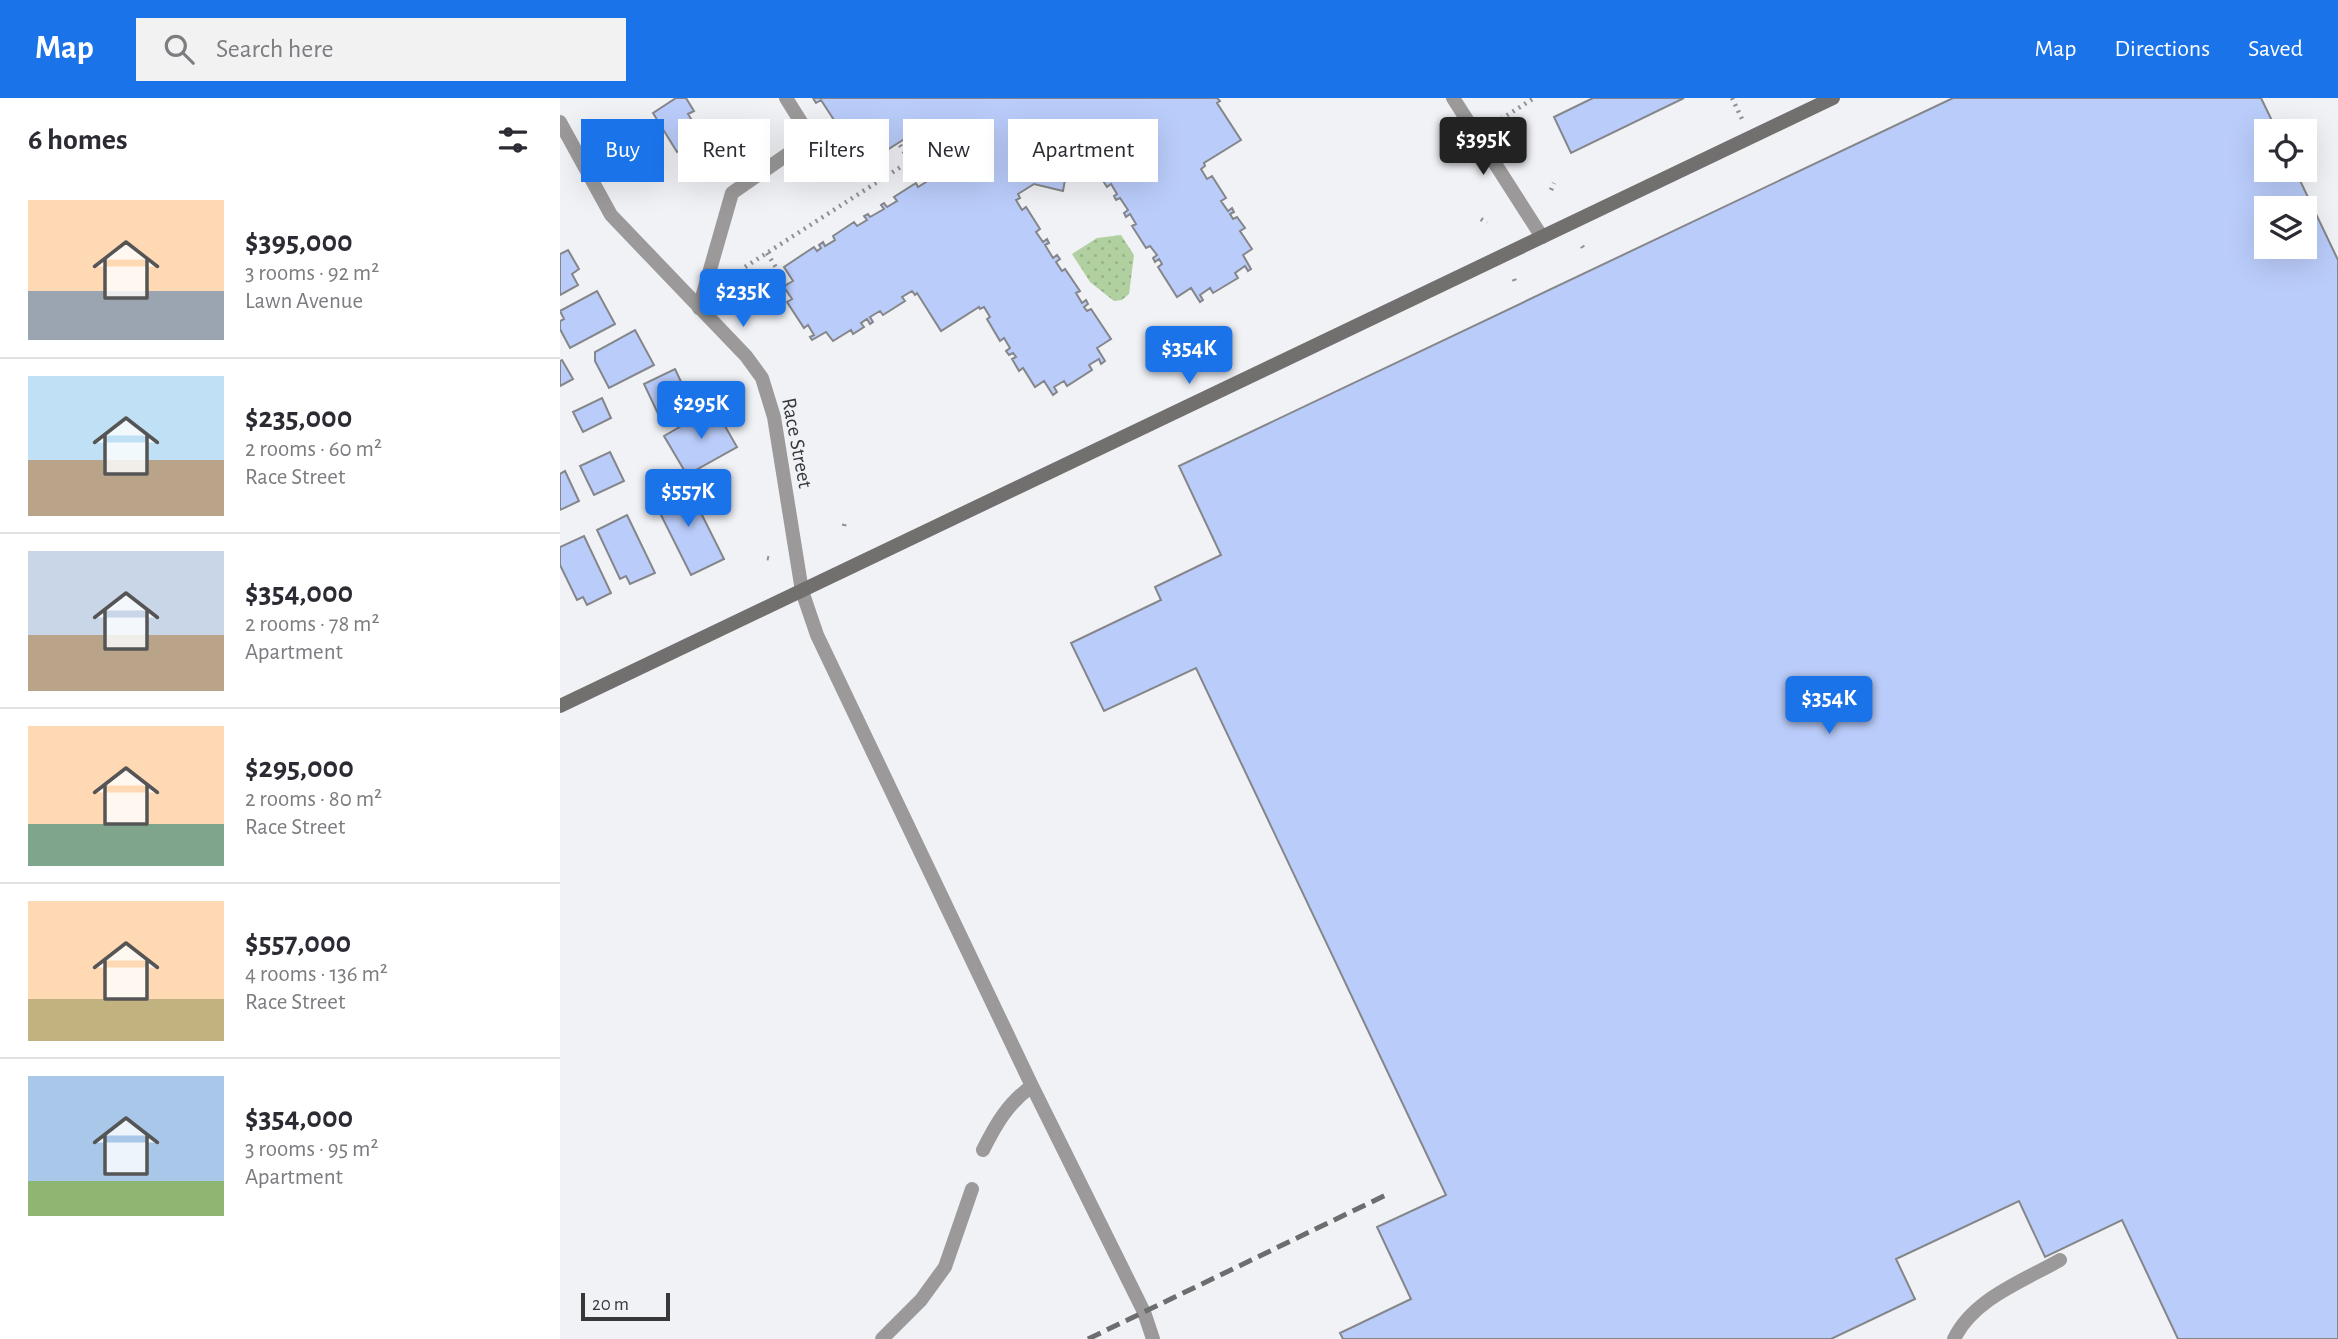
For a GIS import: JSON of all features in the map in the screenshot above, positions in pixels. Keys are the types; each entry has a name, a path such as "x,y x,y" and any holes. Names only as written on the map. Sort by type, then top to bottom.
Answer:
{"main road":[{"path":"560,706 1833,98"}],"street":[{"path":"699,308 732,193 811,138 786,98"},
{"path":"1453,98 1542,237"},
{"name":"Race Street","path":"560,122 611,215 746,356 762,378 774,417 802,591 817,635 1032,1086 1144,1312 1153,1339"},
{"path":"983,1150 997,1121 1021,1094 1032,1086"},
{"path":"882,1339 921,1300 945,1267 972,1189"},
{"path":"1954,1339 1971,1314 1992,1298 2060,1260"}],"path":[{"path":"1498,121 1534,98"},
{"path":"1732,98 1738,110"},
{"path":"900,145 903,150"},
{"path":"729,302 738,299 745,267 903,166"},
{"path":"1551,190 1554,183"},
{"path":"767,253 782,277"}],"green space":[{"path":"1121,235 1134,255 1129,294 1122,300 1114,301 1090,282 1072,254 1097,238"}],"building":[{"path":"676,98 686,98 694,111 688,114 691,119 678,119 678,151 664,131 664,119 657,119 653,113"},
{"path":"813,98 1217,98 1220,101 1217,103 1241,140 1204,163 1205,166 1201,169 1207,179 1212,176 1226,198 1221,201 1228,211 1232,208 1234,212 1230,214 1233,219 1237,217 1245,228 1240,231 1252,249 1243,255 1251,269 1248,271 1245,266 1235,273 1238,278 1213,293 1210,288 1200,295 1203,300 1200,302 1191,288 1177,297 1158,267 1162,264 1159,259 1155,262 1153,258 1157,255 1150,246 1146,248 1132,226 1136,224 1130,214 1126,217 1124,213 1128,210 1120,198 1116,200 1114,196 1117,194 1111,184 1107,187 1104,182 1158,182 1158,119 1008,119 1008,182 1065,182 1063,191 1034,184 1018,194 1020,198 1016,200 1022,210 1026,207 1040,229 1036,232 1043,242 1047,239 1049,243 1045,245 1053,258 1057,255 1060,259 1056,262 1062,271 1065,269 1080,291 1076,293 1082,303 1086,300 1088,304 1084,307 1087,311 1091,309 1111,339 1097,348 1105,361 1101,364 1099,359 1089,365 1092,370 1067,386 1064,381 1054,387 1057,392 1053,395 1044,381 1035,387 1023,368 1019,371 1012,359 1016,357 1006,351 1010,348 1004,338 1000,341 987,319 990,317 984,307 979,307 941,331 917,293 915,295 912,291 902,297 905,301 883,315 880,311 870,317 873,322 870,324 867,319 861,323 864,327 853,334 851,330 833,341 826,332 812,340 810,337 814,335 808,325 804,328 787,302 792,299 786,290 782,292 779,289 793,281 784,267 814,247 817,251 823,242 825,246 835,240 833,236 854,222 857,226 867,220 864,216 868,214 870,217 884,209 881,205 884,203 887,207 897,201 894,197 916,183 918,187 926,182 994,182 994,119 903,119 903,140 889,149 889,119 833,119 821,100 816,103"},
{"path":"1593,98 1684,98 1571,153 1554,117"},
{"path":"1953,98 2261,98 2271,119 2254,119 2254,182 2301,182 2307,196 2254,196 2254,259 2317,259 2317,216 2338,260 2338,1339 2178,1339 2122,1220 2045,1257 2019,1201 1896,1259 1915,1299 1831,1339 1343,1339 1340,1333 1411,1299 1377,1227 1446,1195 1196,668 1104,711 1071,643 1161,600 1155,587 1221,555 1179,466"},
{"path":"568,250 579,269 572,274 578,285 560,295 560,254"},
{"path":"597,291 615,324 570,348 560,329 560,321 564,319 560,311"},
{"path":"635,330 654,365 609,388 595,361 595,352"},
{"path":"562,360 573,379 560,386 560,361"},
{"path":"675,369 692,405 661,420 644,384"},
{"path":"602,398 611,418 583,432 573,412"},
{"path":"714,407 737,447 687,475 664,436"},
{"path":"610,452 624,481 594,495 580,466"},
{"path":"565,471 579,501 560,510 560,474"},
{"path":"686,483 724,559 691,575 653,499"},
{"path":"627,515 655,573 630,584 626,576 620,579 597,530"},
{"path":"584,536 611,593 587,605 583,597 577,600 560,565 560,547"}],"railway":[{"path":"1088,1339 1390,1193"}]}
